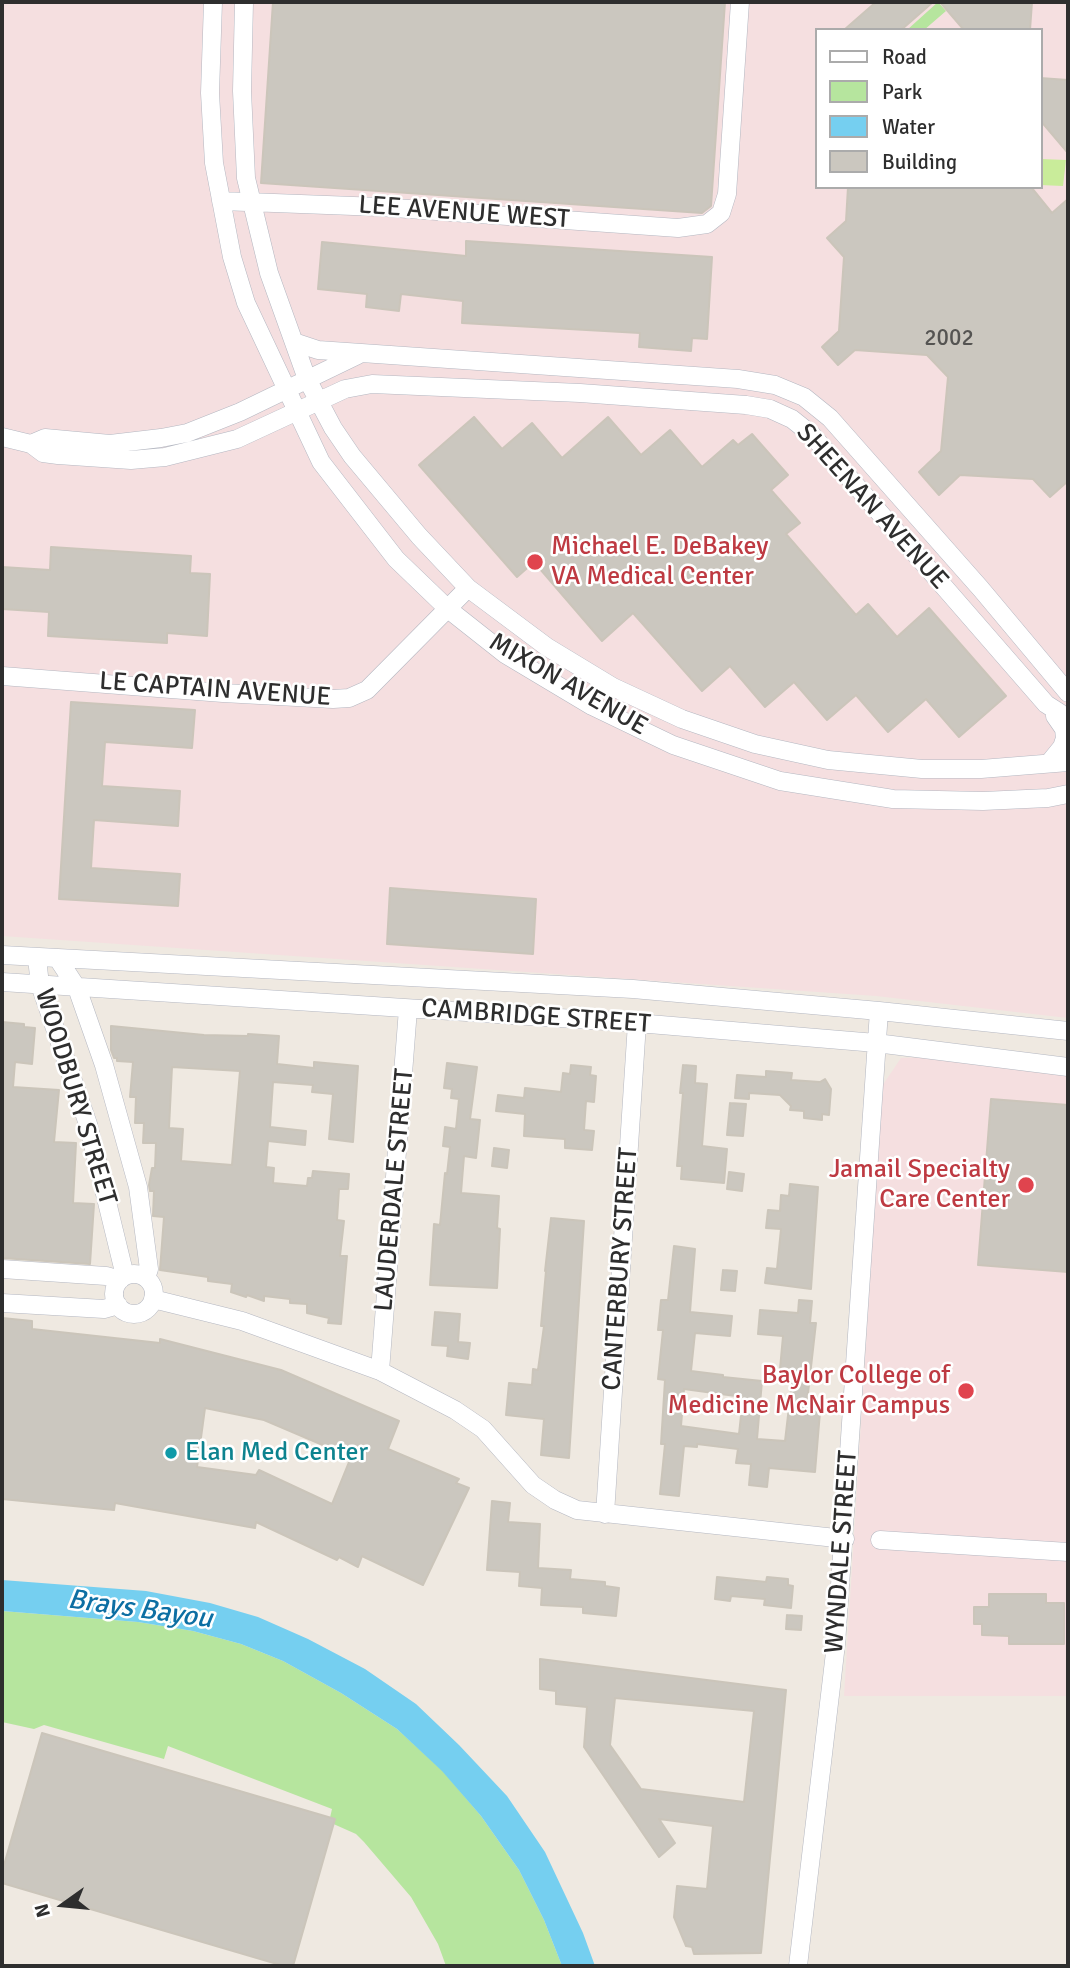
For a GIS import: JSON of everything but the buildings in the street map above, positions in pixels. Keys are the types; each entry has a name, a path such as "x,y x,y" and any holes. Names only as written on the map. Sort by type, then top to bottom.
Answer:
{"street":[{"name":"MIXON AVENUE","path":"213,2 211,118 220,201 232,257 246,303 321,462 396,559 448,609 505,654 592,706 673,745 779,780 893,799 983,801 1048,798 1068,794"},
{"name":"MIXON AVENUE","path":"244,2 242,104 244,162 250,201 269,273 307,379 338,436 362,469 426,545 468,588 547,646 613,687 682,719 755,744 828,760 915,769 981,769 1068,762"},
{"name":"LEE AVENUE WEST","path":"220,201 380,207 678,228 707,224 721,213 727,194 740,2"},
{"name":"SHEENAN AVENUE","path":"293,342 318,350 765,383 794,392 815,403 981,589 1068,694"},
{"name":"SHEENAN AVENUE","path":"361,353 210,425 174,436 110,444 45,438 31,444 43,453 88,459 131,460 164,457 237,439 345,389 372,384 580,393 759,406 792,419 812,435 1046,704 1060,713 1068,723"},
{"path":"580,393 583,369"},
{"path":"2,437 31,444"},
{"name":"LE CAPTAIN AVENUE","path":"2,676 237,694 349,698 367,690 468,588"},
{"path":"1046,704 1065,733 1062,747 1049,763"},
{"name":"CAMBRIDGE STREET","path":"2,955 633,989 1068,1031"},
{"name":"WOODBURY STREET","path":"37,958 40,985 88,1124 123,1278"},
{"name":"WOODBURY STREET","path":"58,959 77,988 104,1065 138,1187 149,1269 146,1278"},
{"name":"CAMBRIDGE STREET","path":"2,982 637,1023 876,1043 1068,1067"},
{"name":"LAUDERDALE STREET","path":"380,1371 408,1009"},
{"name":"WYNDALE STREET","path":"798,1966 836,1644 845,1539 879,1011"},
{"name":"CANTERBURY STREET","path":"605,1514 637,1023"},
{"path":"2,1269 123,1278 136,1274 146,1278 153,1288 153,1300 146,1310 134,1314 122,1310 118,1305 114,1292 123,1278"},
{"path":"153,1300 242,1321 380,1371 455,1410 483,1429 533,1485 555,1500 578,1510 845,1539"},
{"path":"2,1303 104,1309 118,1305"},
{"path":"880,1540 1068,1552"}],"shaded area":[{"name":"Michael E. DeBakey VA Medical Center","path":"2,2 1068,2 1068,1018 876,996 2,936"},
{"name":"Baylor College of Medicine McNair Campus","path":"926,1057 1068,1076 1068,1696 844,1696 882,1086 901,1058"}],"green space":[{"path":"938,2 946,11 926,28 909,28"},
{"path":"1042,159 1066,160 1063,186 1042,185"},
{"path":"2,1611 138,1622 193,1631 241,1644 283,1661 341,1693 397,1729 442,1770 481,1816 519,1870 544,1920 562,1966 446,1966 438,1944 411,1897 356,1834 329,1822 332,1809 168,1746 164,1759 44,1725 34,1729 2,1722"}],"water":[{"name":"Brays Bayou","path":"2,1580 146,1591 210,1603 258,1617 365,1669 416,1704 507,1796 545,1852 583,1933 595,1966 562,1966 544,1920 519,1870 481,1816 442,1771 397,1729 341,1693 283,1661 241,1644 193,1631 138,1622 2,1611"}],"place":[{"name":"Michael E. DeBakey VA Medical Center","path":"535,562"},
{"name":"Jamail Specialty Care Center","path":"1026,1185"},
{"name":"Baylor College of Medicine McNair Campus","path":"966,1391"},
{"name":"Elan Med Center","path":"171,1453"}]}
